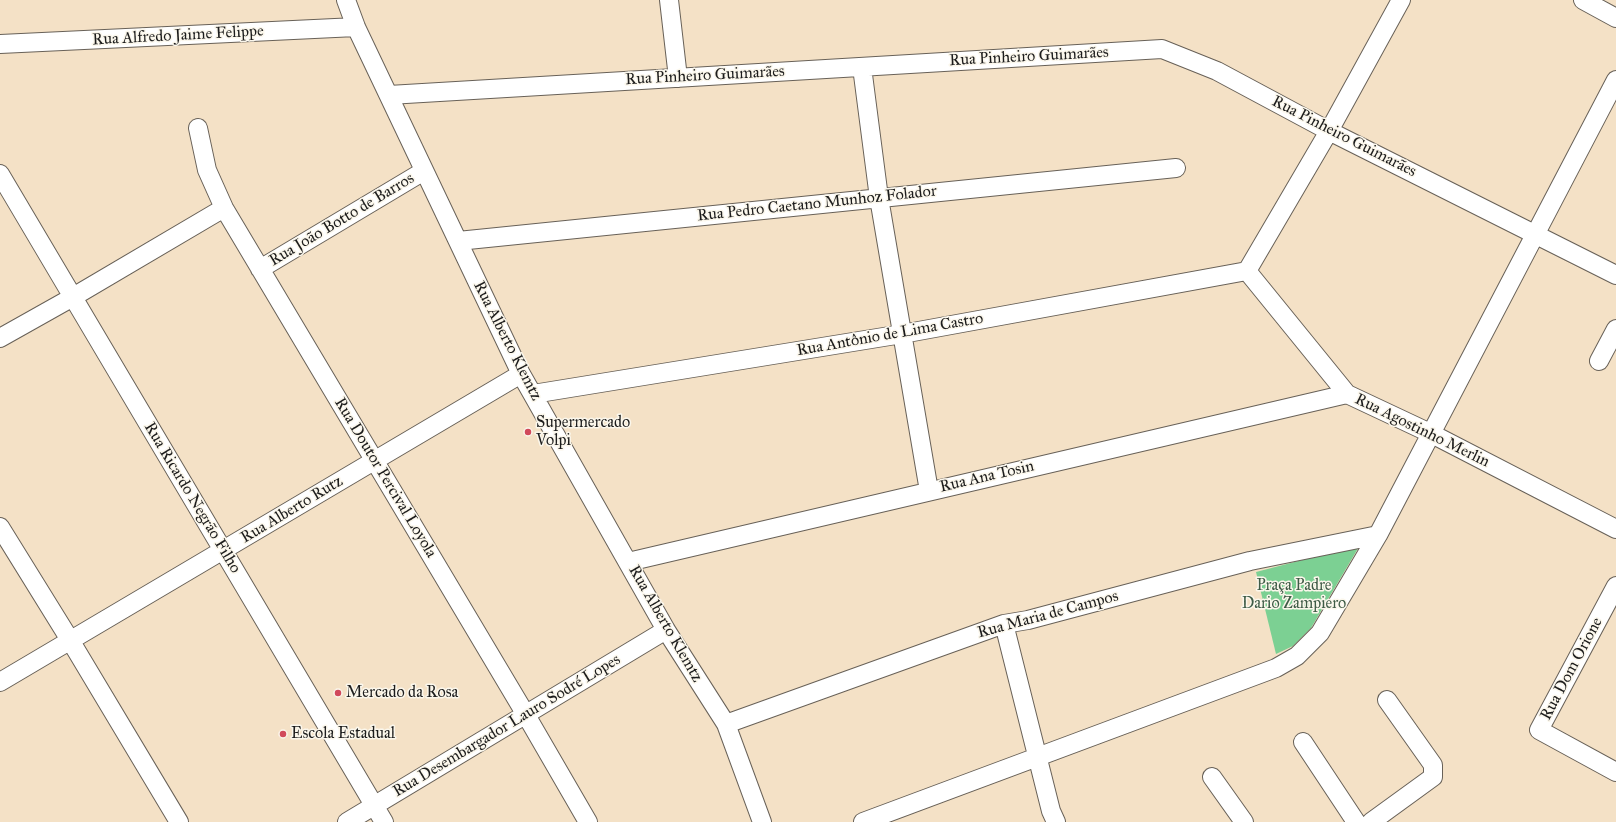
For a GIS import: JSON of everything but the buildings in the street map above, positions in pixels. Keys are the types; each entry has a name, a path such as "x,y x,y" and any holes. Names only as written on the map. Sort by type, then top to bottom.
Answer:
{"street":[{"name":"Rua Alberto Klemtz","path":"346,0 356,28 521,374 666,630 726,724 762,822"},
{"path":"669,0 678,78"},
{"path":"1247,271 1329,131 1401,0"},
{"path":"1583,0 1616,18"},
{"name":"Rua Alfredo Jaime Felippe","path":"0,44 356,28"},
{"name":"Rua Pinheiro Guimarães","path":"389,96 1162,49 1217,71 1329,131 1616,275"},
{"path":"862,67 879,198 929,491"},
{"path":"863,822 1276,668 1296,656 1320,633 1378,535 1616,80"},
{"name":"Rua Doutor Percival Loyola","path":"198,128 207,170 224,208 526,715 588,822"},
{"name":"Rua Pedro Caetano Munhoz Folador","path":"458,241 1176,168"},
{"name":"Rua João Botto de Barros","path":"260,269 424,171"},
{"name":"Rua Ricardo Negrão Filho","path":"0,174 384,822"},
{"path":"0,338 224,208"},
{"name":"Rua Antônio de Lima Castro","path":"533,394 902,334 1247,271"},
{"name":"Rua Agostinho Merlin","path":"1247,271 1347,394 1430,433 1616,529"},
{"path":"1600,361 1616,329"},
{"name":"Rua Alberto Rutz","path":"0,682 521,374"},
{"name":"Rua Ana Tosin","path":"628,562 1347,394"},
{"path":"0,527 70,640 179,822"},
{"name":"Rua Maria de Campos","path":"726,724 1004,624 1028,620 1250,562 1378,535"},
{"name":"Rua Dom Orione","path":"1616,586 1539,730 1616,772"},
{"path":"1004,624 1051,811 1056,822"},
{"name":"Rua Desembargador Lauro Sodré Lopes","path":"347,822 666,630"},
{"path":"1371,822 1433,777 1433,765 1387,700"},
{"path":"1303,742 1356,822"},
{"path":"1212,777 1244,822"}],"green space":[{"name":"Praça Padre Dario Zampiero","path":"1360,545 1311,628 1293,646 1276,654 1256,572"}],"place":[{"name":"Supermercado Volpi","path":"528,432"},
{"name":"Mercado da Rosa","path":"338,693"},
{"name":"Escola Estadual","path":"283,734"}]}
